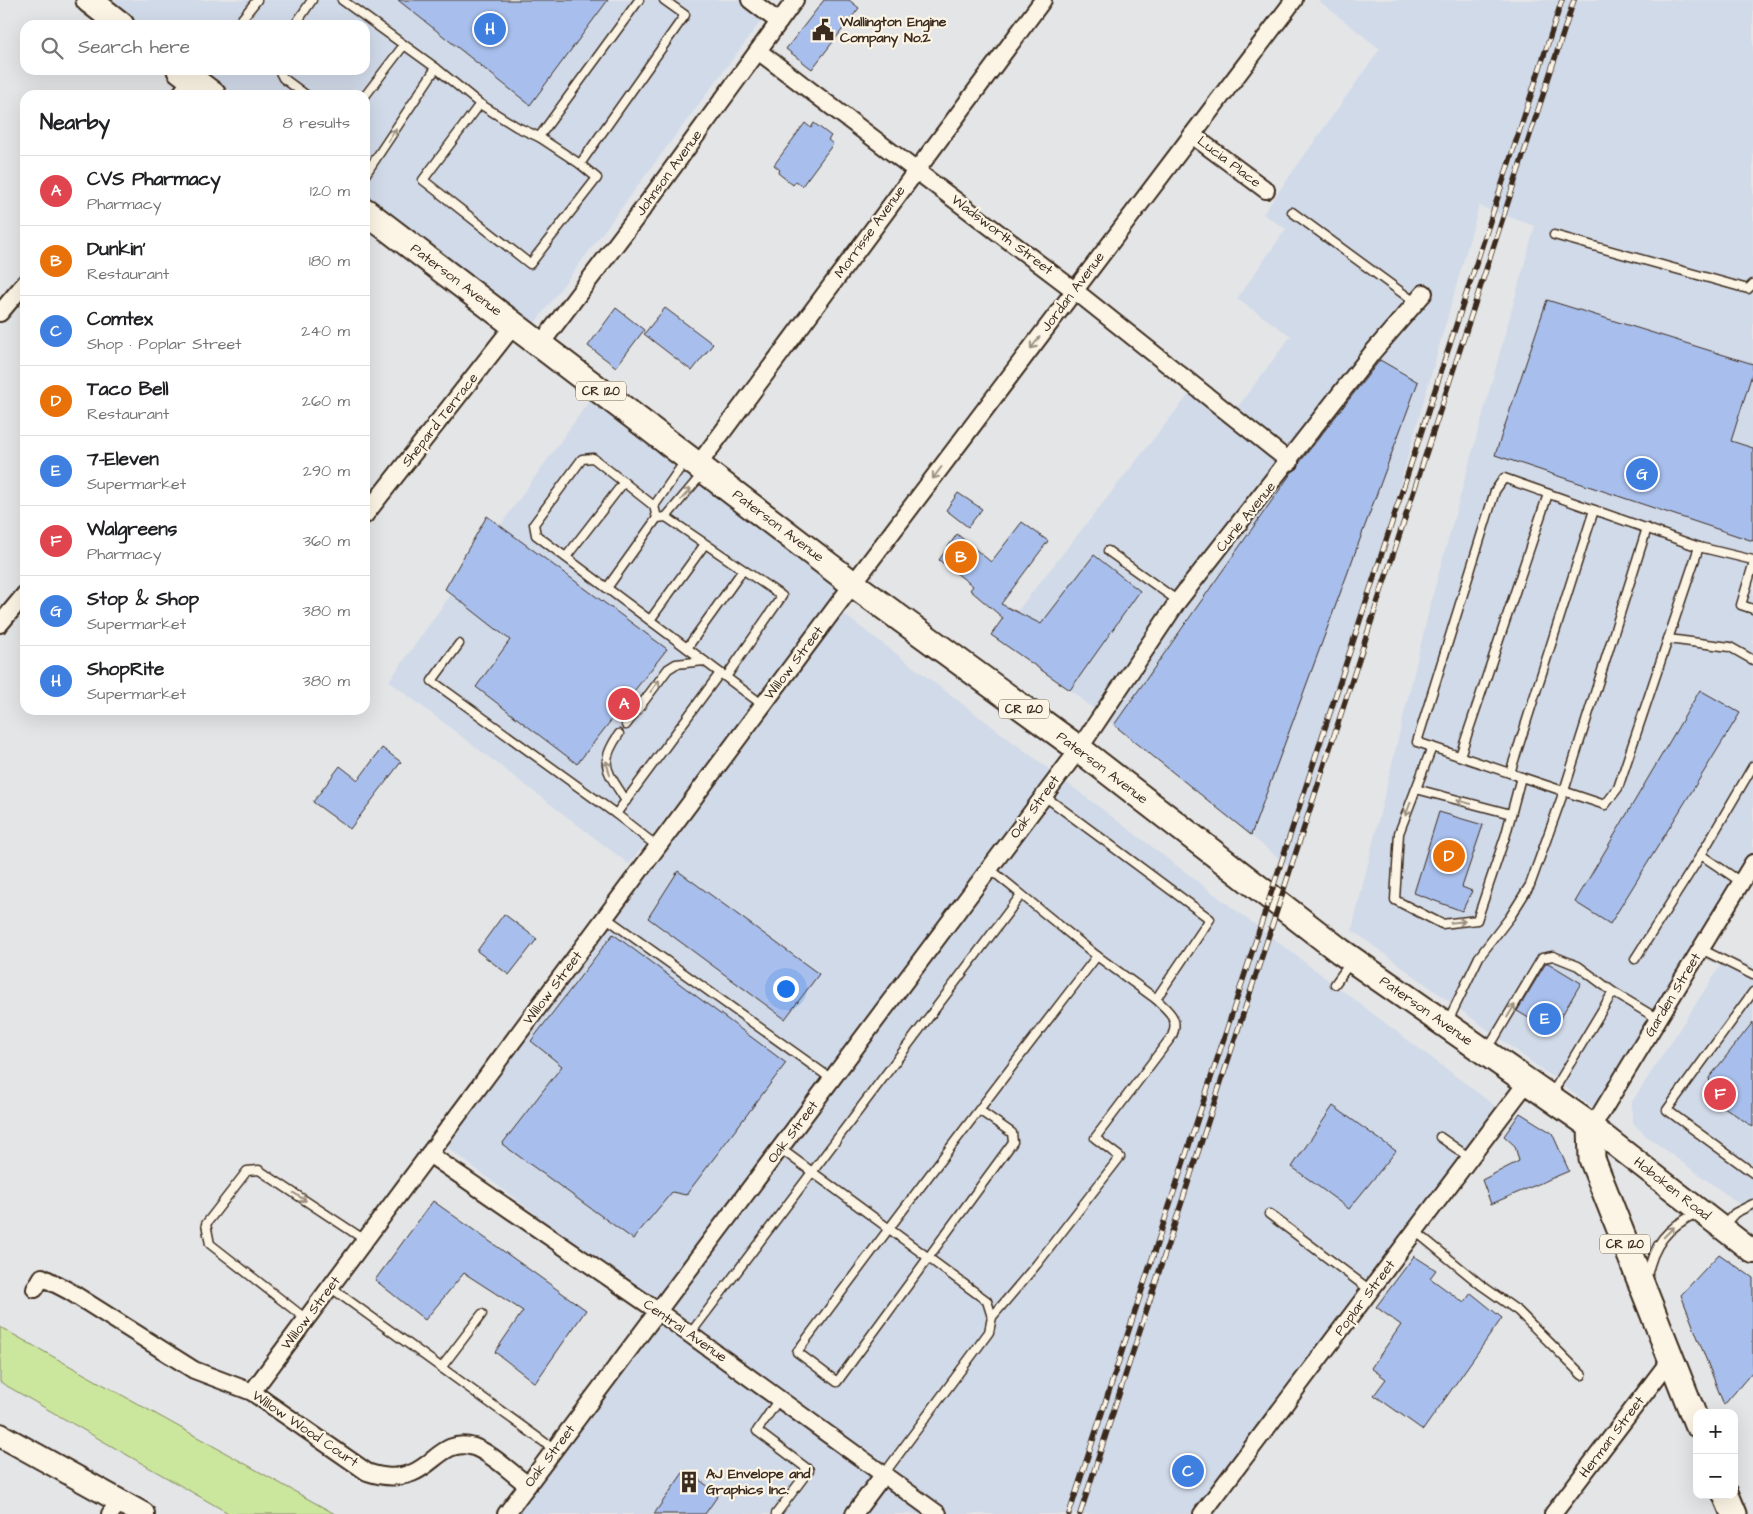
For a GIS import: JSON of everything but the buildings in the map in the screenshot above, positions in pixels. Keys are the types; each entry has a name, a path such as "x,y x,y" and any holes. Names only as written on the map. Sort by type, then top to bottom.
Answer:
{"main road":[{"path":"89,0 115,20"},
{"path":"187,80 204,90"},
{"name":"Paterson Avenue","path":"370,215 853,584 1079,749 1353,959 1591,1126"},
{"name":"CR 120","path":"1591,1126 1592,1159 1693,1415"},
{"path":"1728,1499 1734,1514"}],"street":[{"path":"750,0 779,22"},
{"name":"Johnson Avenue","path":"540,345 795,0"},
{"name":"Morrisse Avenue","path":"697,465 1043,0"},
{"name":"Jordan Avenue","path":"853,584 1294,0"},
{"name":"Wadsworth Street","path":"758,51 1074,290 1290,462"},
{"name":"Lucia Place","path":"1192,135 1266,190"},
{"path":"0,313 20,289"},
{"name":"Curie Avenue","path":"1079,749 1178,601 1290,462 1372,353 1420,298"},
{"name":"Shepard Terrace","path":"370,509 514,325"},
{"name":"Willow Street","path":"252,1392 853,584"},
{"path":"0,624 20,600"},
{"name":"Oak Street","path":"506,1514 833,1080 1079,749"},
{"name":"Garden Street","path":"1591,1126 1601,1113 1753,862"},
{"name":"Poplar Street","path":"1202,1514 1527,1082"},
{"name":"Hoboken Road","path":"1591,1126 1722,1228 1751,1246"},
{"name":"Central Avenue","path":"429,1154 659,1312 938,1514"},
{"name":"Willow Wood Court","path":"35,1289 42,1277 69,1291 194,1370 252,1392 367,1472 382,1477 399,1477 414,1472 439,1452 450,1447 462,1445 484,1453 528,1486"},
{"name":"Herman Street","path":"1553,1514 1670,1360"},
{"path":"0,1435 115,1508 143,1514"},
{"path":"854,1514 884,1474"}],"lane":[{"path":"241,20 257,0"},
{"path":"298,20 312,0"},
{"path":"342,0 369,20"},
{"path":"539,137 639,0"},
{"path":"580,164 685,15 664,0"},
{"path":"370,21 436,68 480,104 517,127 539,137 580,164 597,178 530,264 423,180 480,104"},
{"path":"370,90 404,46"},
{"path":"370,167 436,68"},
{"path":"282,75 299,90"},
{"path":"1292,212 1420,298"},
{"path":"1554,235 1751,290"},
{"path":"657,518 654,506 593,458 582,458 534,524 536,535 763,705"},
{"path":"654,506 697,465"},
{"path":"666,517 697,465"},
{"path":"1699,547 1618,788 1605,805 1417,742 1495,491 1504,478 1699,547 1753,560"},
{"path":"566,557 624,482"},
{"path":"1460,756 1548,494"},
{"path":"1510,773 1594,510"},
{"path":"607,588 657,518 666,517 782,596 616,814"},
{"path":"1447,1024 1479,957 1510,916 1530,885 1564,791 1647,528"},
{"path":"650,620 704,544"},
{"path":"1108,551 1178,601"},
{"path":"1753,565 1741,605 1753,609"},
{"path":"687,648 743,570"},
{"path":"1668,639 1730,646 1753,660"},
{"path":"459,644 432,681 587,795 616,814 658,847"},
{"path":"626,725 668,669 676,664 704,661"},
{"path":"619,734 608,750 606,760 608,771 626,801"},
{"path":"1432,747 1399,833 1395,900 1442,924 1477,920 1512,814 1521,777"},
{"path":"1635,959 1701,855 1753,766"},
{"path":"1416,789 1512,814"},
{"path":"1043,795 1210,919 1156,999"},
{"path":"1701,855 1741,882"},
{"path":"884,1474 989,1332 992,1316 1037,1264 1120,1157 1095,1138 1172,1036 1176,1028 1174,1016 1156,999 1097,956 990,869"},
{"path":"690,1334 1021,895"},
{"path":"605,917 833,1080"},
{"path":"1701,949 1753,975"},
{"path":"979,1110 1012,1133 1013,1142 837,1382 797,1352 888,1228 1097,956"},
{"path":"1486,1053 1542,958 1553,956 1578,966 1613,992 1658,1019"},
{"path":"1336,984 1353,959"},
{"path":"1550,1098 1613,992"},
{"path":"1753,992 1667,1110 1753,1173"},
{"path":"1440,1137 1470,1158"},
{"path":"781,1148 987,1302 992,1316"},
{"path":"306,1319 210,1244 206,1224 247,1171 259,1170 365,1240"},
{"path":"1722,1228 1735,1213 1753,1204"},
{"path":"1644,1292 1650,1258 1658,1244 1673,1227 1700,1211"},
{"path":"1269,1214 1370,1290"},
{"path":"1415,1231 1481,1285 1518,1311 1582,1375"},
{"path":"330,1287 554,1450"},
{"path":"441,1368 482,1314"},
{"path":"776,1514 809,1470 757,1431 780,1398"}],"shaded area":[{"path":"89,0 750,0 767,13 526,335 370,215 370,90 206,90 187,75 370,75 370,20 115,20"},
{"path":"1318,0 1753,0 1753,863 1601,1113 1352,930 1432,598 1535,226 1479,206 1291,868 1000,633 1194,388 1231,416 1291,336 1237,299 1286,229 1263,214 1380,49"},
{"path":"598,389 853,584 629,864 389,681"},
{"path":"838,610 1507,1115 1212,1514 510,1514 657,1307 442,1143"},
{"path":"1727,956 1753,966 1753,1214 1645,1135 1632,1122 1632,1102"}],"green space":[{"path":"0,1327 335,1514 230,1514 0,1382"}],"railway":[{"path":"1069,1514 1562,0"},
{"path":"1080,1514 1574,0"}],"place":[{"name":"ShopRite","path":"490,29"},
{"name":"Wallington Engine Company No.2","path":"823,30"},
{"name":"Stop & Shop","path":"1642,474"},
{"name":"Dunkin'","path":"961,557"},
{"name":"CVS Pharmacy","path":"624,704"},
{"name":"Taco Bell","path":"1449,856"},
{"name":"7-Eleven","path":"1545,1019"},
{"name":"Walgreens","path":"1720,1094"},
{"name":"Comtex","path":"1188,1471"},
{"name":"AJ Envelope and Graphics Inc.","path":"689,1482"}]}
